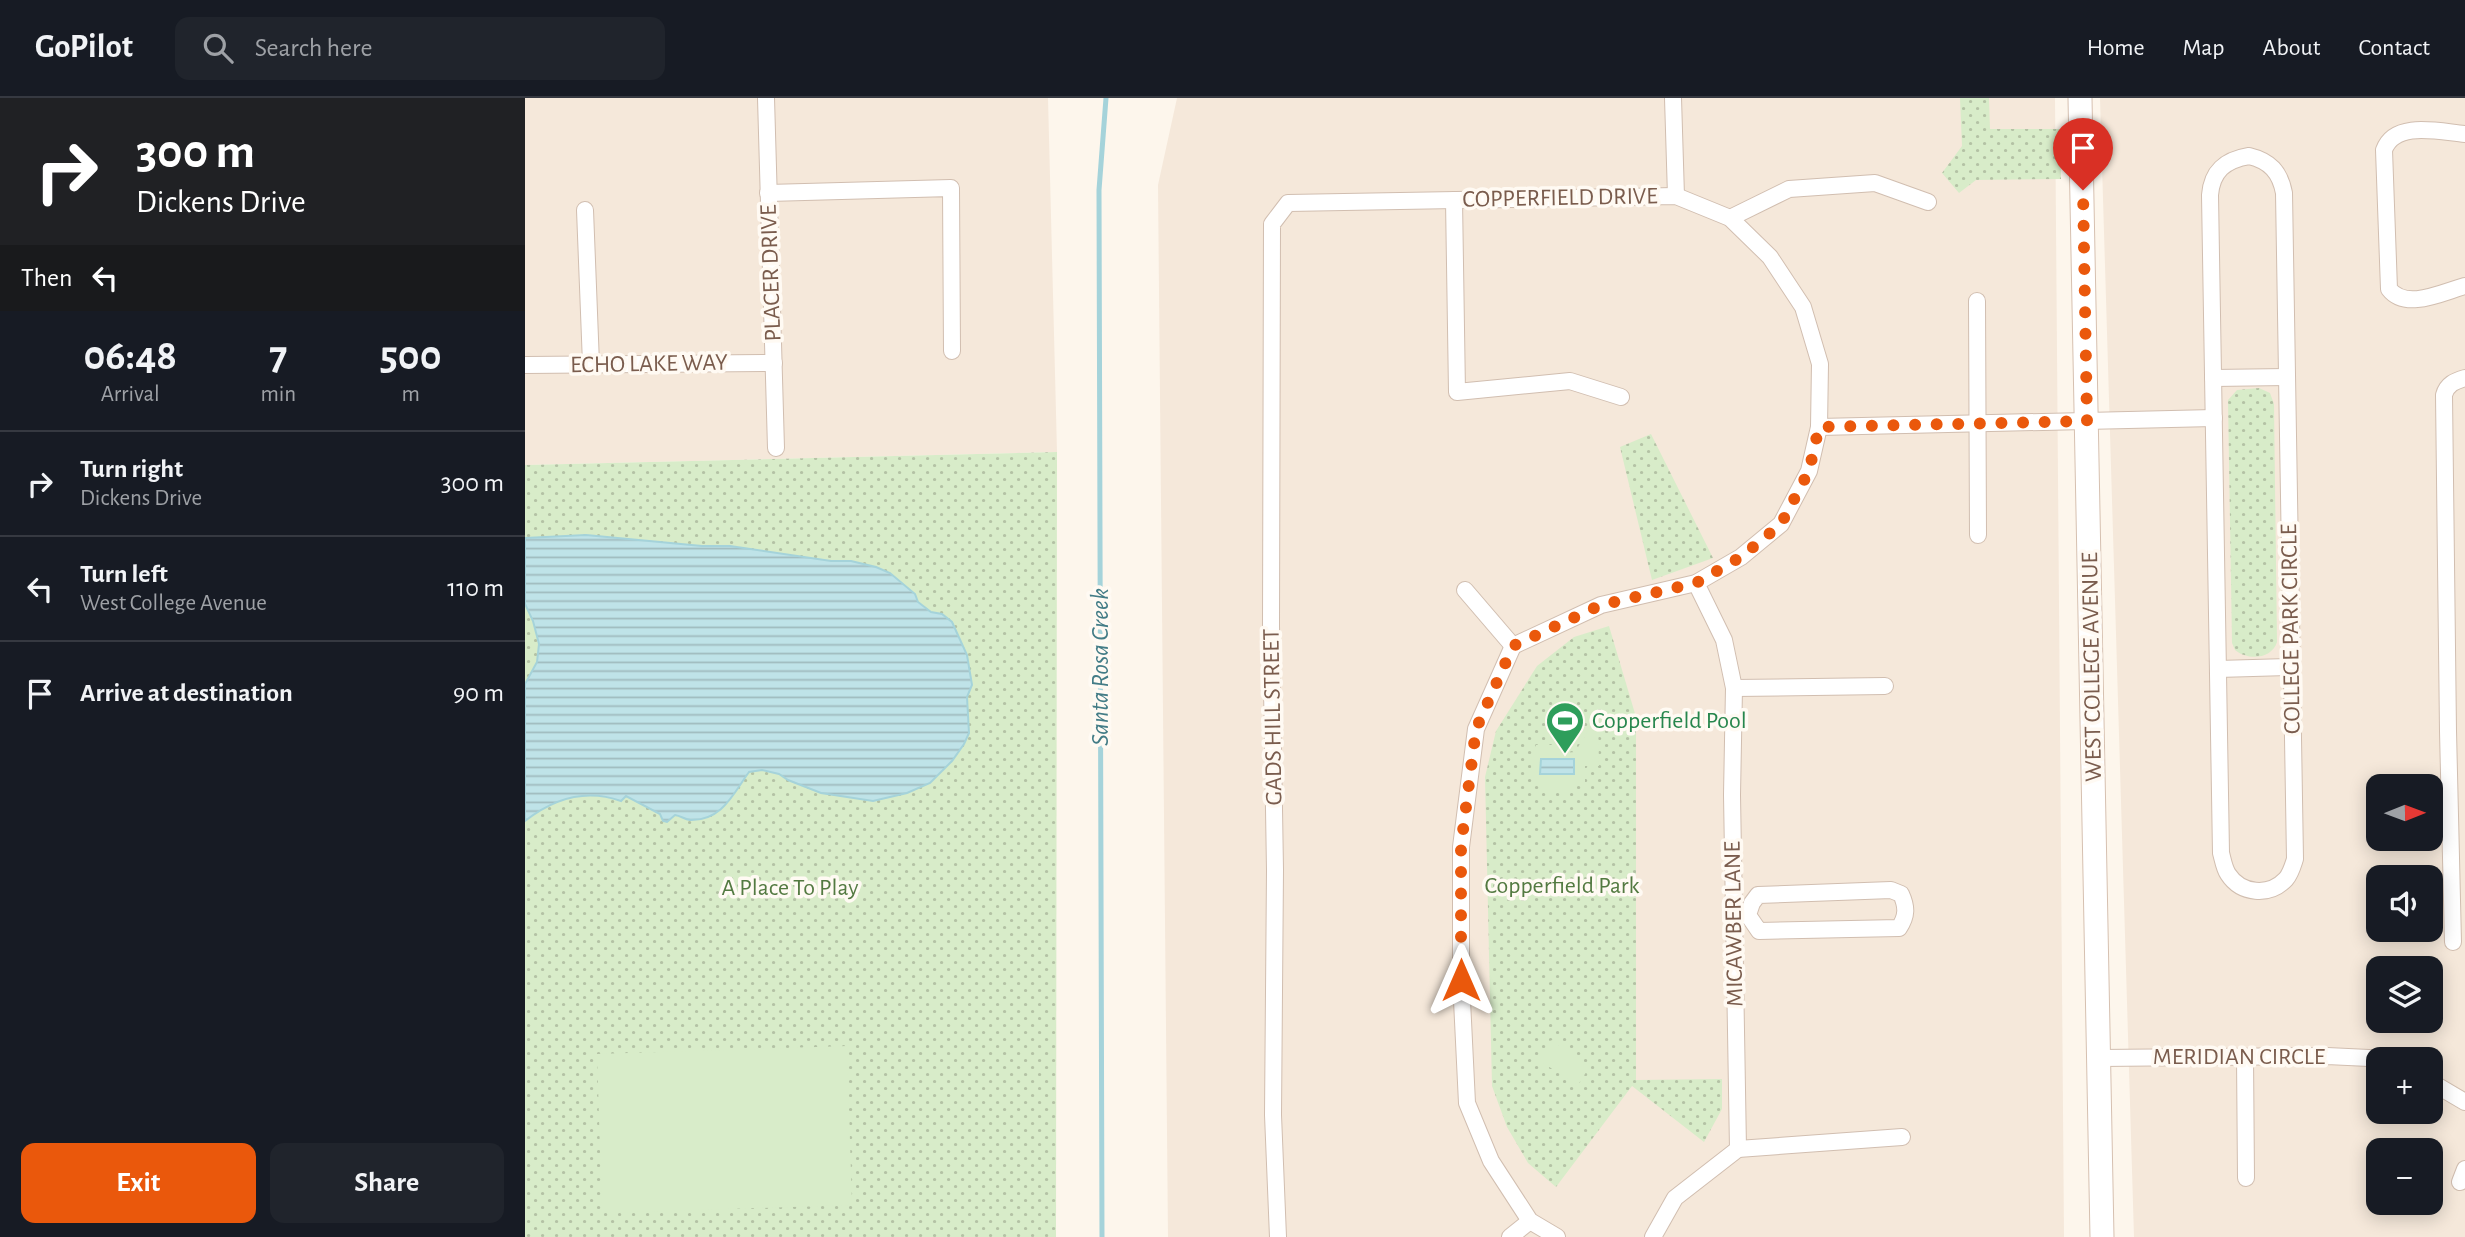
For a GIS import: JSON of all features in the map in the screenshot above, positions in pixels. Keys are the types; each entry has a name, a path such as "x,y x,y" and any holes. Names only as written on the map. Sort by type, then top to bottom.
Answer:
{"main road":[{"name":"WEST COLLEGE AVENUE","path":"2080,98 2102,1237"}],"street":[{"name":"PLACER DRIVE","path":"766,98 776,448"},
{"path":"1673,98 1676,196"},
{"path":"2465,134 2411,130 2393,135 2384,150 2389,289 2399,298 2414,300 2465,286"},
{"name":"COLLEGE PARK CIRCLE","path":"2249,156 2261,159 2268,163 2282,180 2287,377 2295,859 2286,879 2276,886 2262,891 2249,891 2238,886 2226,872 2221,853 2211,184 2223,165 2233,159 2249,156"},
{"path":"1730,218 1789,189 1875,183 1928,202"},
{"path":"768,192 951,188 952,351"},
{"name":"COPPERFIELD DRIVE","path":"1288,203 1676,196 1730,218 1770,257 1804,307 1821,364 1819,427 1809,471 1781,524 1741,557 1696,583 1601,605 1513,646"},
{"path":"1454,201 1457,392 1570,380 1622,397"},
{"name":"GADS HILL STREET","path":"1278,1237 1273,1115 1275,870 1271,626 1272,224 1288,203"},
{"path":"585,211 591,364"},
{"path":"1977,301 1978,535"},
{"name":"ECHO LAKE WAY","path":"525,366 774,363"},
{"path":"2213,378 2287,377"},
{"path":"2453,942 2458,875 2448,731 2444,395 2446,388 2452,383 2465,378"},
{"path":"1819,427 2214,418"},
{"name":"MICAWBER LANE","path":"1696,583 1724,640 1734,688 1732,795 1741,916 1738,1149"},
{"path":"1465,590 1513,646 1476,729 1461,846 1461,980 1467,1103 1491,1160 1530,1221 1557,1237"},
{"path":"2218,669 2292,667"},
{"path":"1734,688 1885,686"},
{"path":"2448,731 2465,732"},
{"path":"1891,890 1901,894 1905,904 1905,918 1899,928 1759,931 1741,916 1758,895 1891,890"},
{"path":"2245,1057 2246,1178"},
{"name":"MERIDIAN CIRCLE","path":"2099,1058 2366,1058"},
{"path":"2443,1089 2465,1102"},
{"path":"1653,1237 1675,1198 1738,1149 1902,1137"},
{"path":"1510,1237 1530,1221"}],"shaded area":[{"path":"525,98 1048,98 1057,452 525,465"},
{"path":"1177,98 2055,98 2064,1237 1168,1237 1158,185"},
{"path":"2100,98 2465,98 2465,1237 2134,1237"}],"green space":[{"path":"1960,98 1989,98 1990,129 2060,129 2061,179 1976,180 1959,193 1942,173 1962,146"},
{"path":"2259,388 2270,393 2274,404 2277,642 2270,652 2253,657 2240,654 2232,643 2228,400 2237,390"},
{"path":"1651,434 1713,558 1652,580 1620,447"},
{"name":"A Place To Play","path":"1057,452 1056,1237 525,1237 525,465"},
{"name":"Copperfield Park","path":"1609,626 1636,717 1636,1080 1722,1079 1722,1109 1704,1142 1632,1086 1556,1187 1528,1163 1507,1127 1492,1086 1485,777 1496,731 1537,666 1574,637"},
{"name":"Copperfield Pool","path":"1588,718 1598,718 1599,766 1585,766 1585,783 1576,783 1575,789 1540,789 1540,783 1532,783 1531,757 1536,745 1563,745 1563,753 1575,752 1588,731"},
{"path":"1551,1040 1590,1066 1578,1085 1538,1060"},
{"path":"847,1046 852,1205 602,1213 597,1054"}],"water":[{"path":"586,535 702,546 730,546 831,561 851,561 890,573 915,594 918,602 952,622 967,655 972,685 967,697 969,733 964,744 952,761 930,783 907,793 873,801 821,793 779,774 762,770 749,772 719,811 701,819 690,820 675,815 667,822 663,821 660,814 626,796 621,801 608,797 582,796 558,802 525,821 525,684 537,662 539,644 525,604 525,538"},
{"path":"1541,759 1574,759 1574,774 1540,774"}],"waterway":[{"name":"Santa Rosa Creek","path":"1102,1237 1099,190 1106,98"}],"place":[{"name":"Copperfield Pool","path":"1565,755"}],"route":[{"path":"1461,980 1461,846 1476,729 1513,646 1601,605 1696,583 1741,557 1781,524 1809,471 1819,427 2087,421 2083,190"}]}
